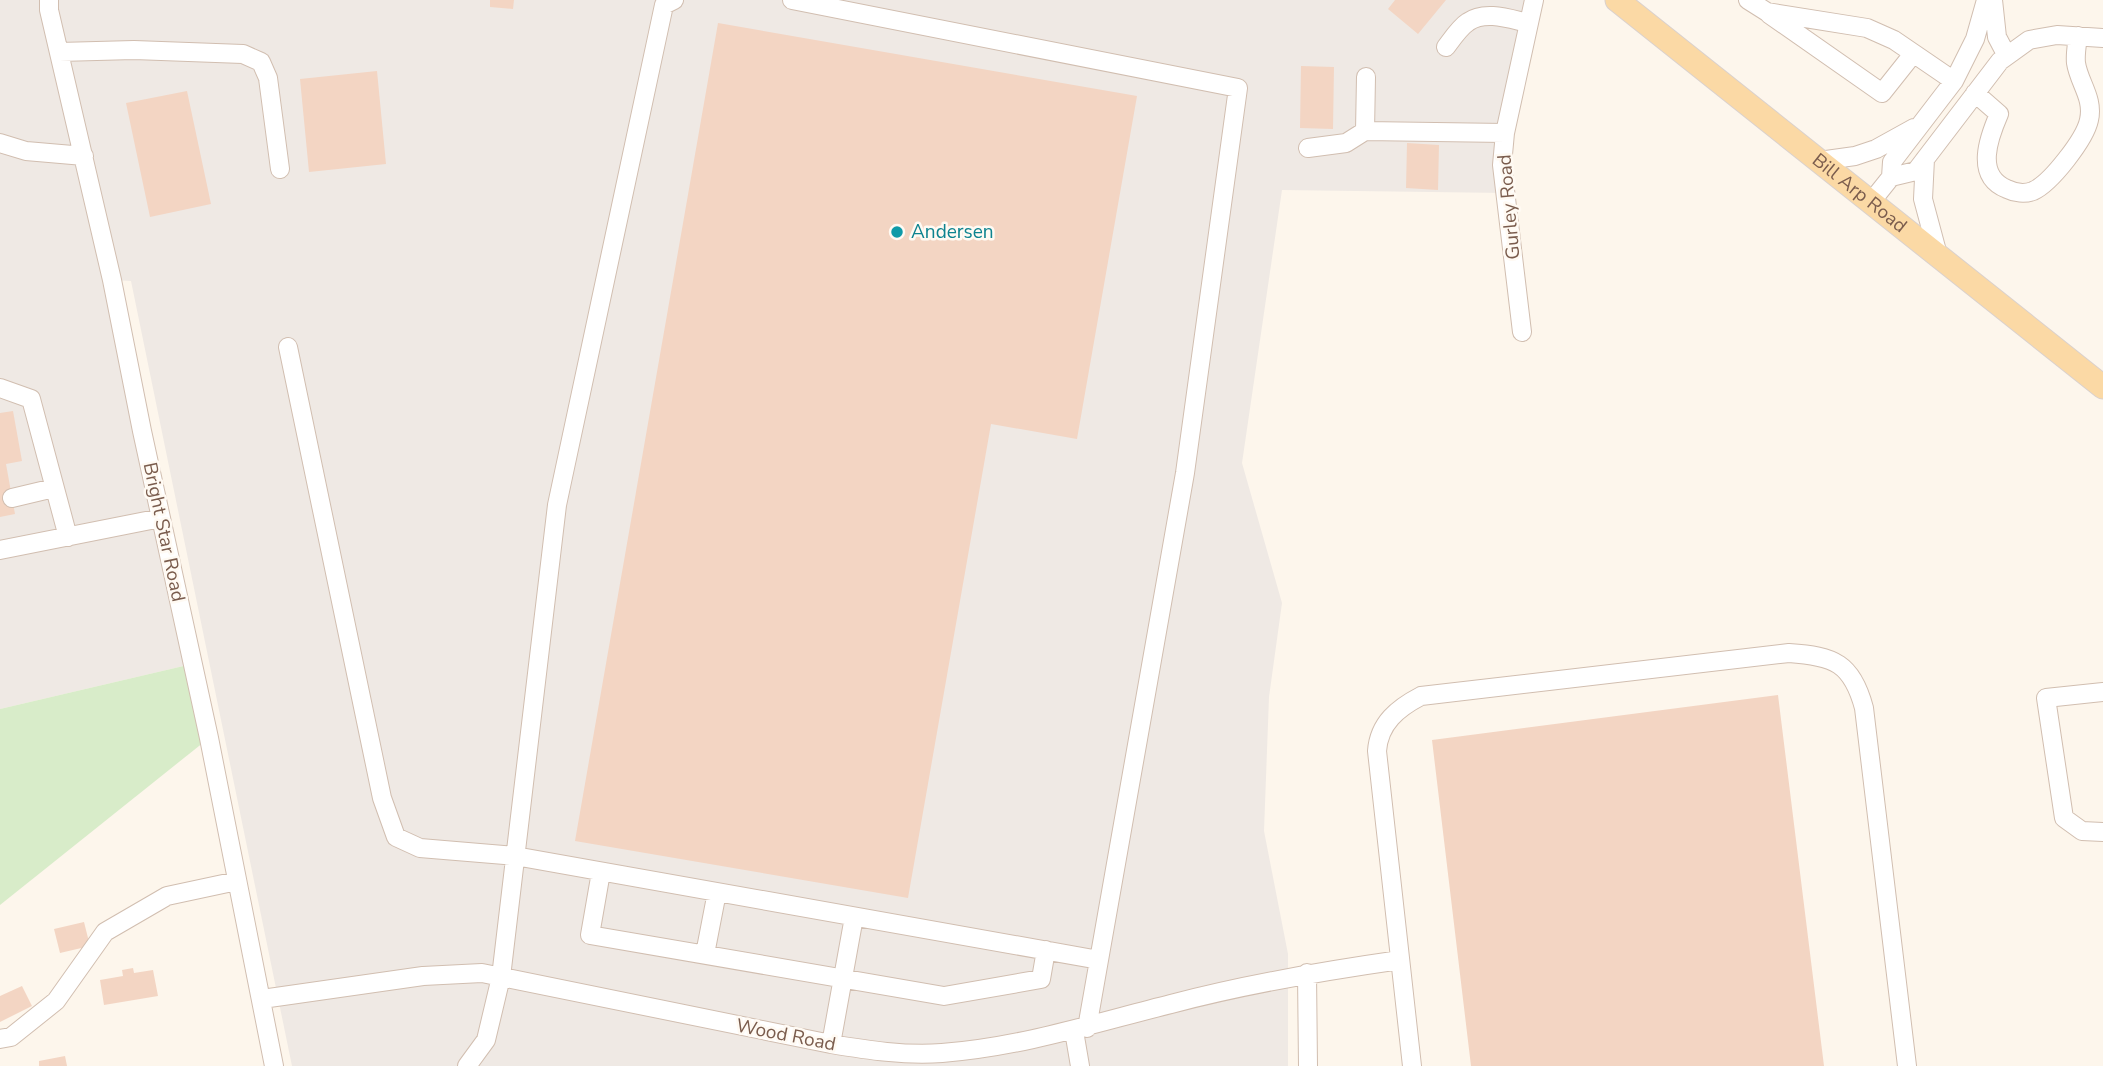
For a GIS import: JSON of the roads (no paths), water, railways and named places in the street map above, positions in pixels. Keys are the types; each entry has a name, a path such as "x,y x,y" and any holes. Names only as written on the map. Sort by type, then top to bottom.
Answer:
{"main road":[{"name":"Bill Arp Road","path":"1617,0 2103,387"}],"street":[{"name":"Bright Star Road","path":"49,0 113,280 274,1066"},
{"path":"467,1066 486,1040 501,977 556,505 664,5 674,0"},
{"path":"792,0 1238,88 1185,473 1099,960 1080,1029 1080,1066"},
{"name":"Gurley Road","path":"1522,332 1502,165 1504,132 1534,0"},
{"path":"1748,0 1882,93 1913,54"},
{"path":"1892,177 1892,162 1954,81 1975,39 1986,0"},
{"path":"1993,0 1997,37 2007,56"},
{"path":"1767,12 1867,27 1894,40 1954,81"},
{"path":"1446,47 1468,22 1480,17 1490,16 1528,23"},
{"path":"1871,202 1892,177 1916,171 2000,61 2029,40 2057,34 2103,38"},
{"path":"1975,93 1999,114 1986,150 1986,165 1993,179 2002,188 2016,193 2033,191 2048,181 2073,150 2089,122 2090,102 2076,63 2078,36"},
{"path":"59,52 134,50 243,54 261,62 268,78 280,169"},
{"path":"1365,131 1366,77"},
{"path":"1819,160 1865,153 1920,125"},
{"path":"1308,148 1346,144 1365,131 1504,132"},
{"path":"0,144 26,151 84,156"},
{"path":"1925,159 1923,199 1938,255"},
{"path":"288,347 382,798 396,837 420,848 515,856 1099,960"},
{"path":"0,388 31,398 68,537"},
{"path":"12,498 54,488"},
{"path":"0,550 161,518"},
{"path":"1412,1066 1377,751 1378,735 1404,705 1422,696 1789,653 1816,655 1843,667 1858,686 1864,708 1907,1066"},
{"path":"2103,692 2046,698 2064,818 2082,831 2103,832"},
{"path":"601,872 590,934 944,996 1041,979 1046,950"},
{"path":"0,1040 11,1037 56,1001 106,932 167,896 237,881"},
{"path":"705,954 717,892"},
{"path":"831,1044 854,917"},
{"name":"Wood Road","path":"262,999 423,976 482,973 831,1044 939,1054 1000,1047 1080,1029 1171,1003 1307,973 1400,960"},
{"path":"1307,973 1308,1066"}],"place":[{"name":"Andersen","path":"897,232"}]}
